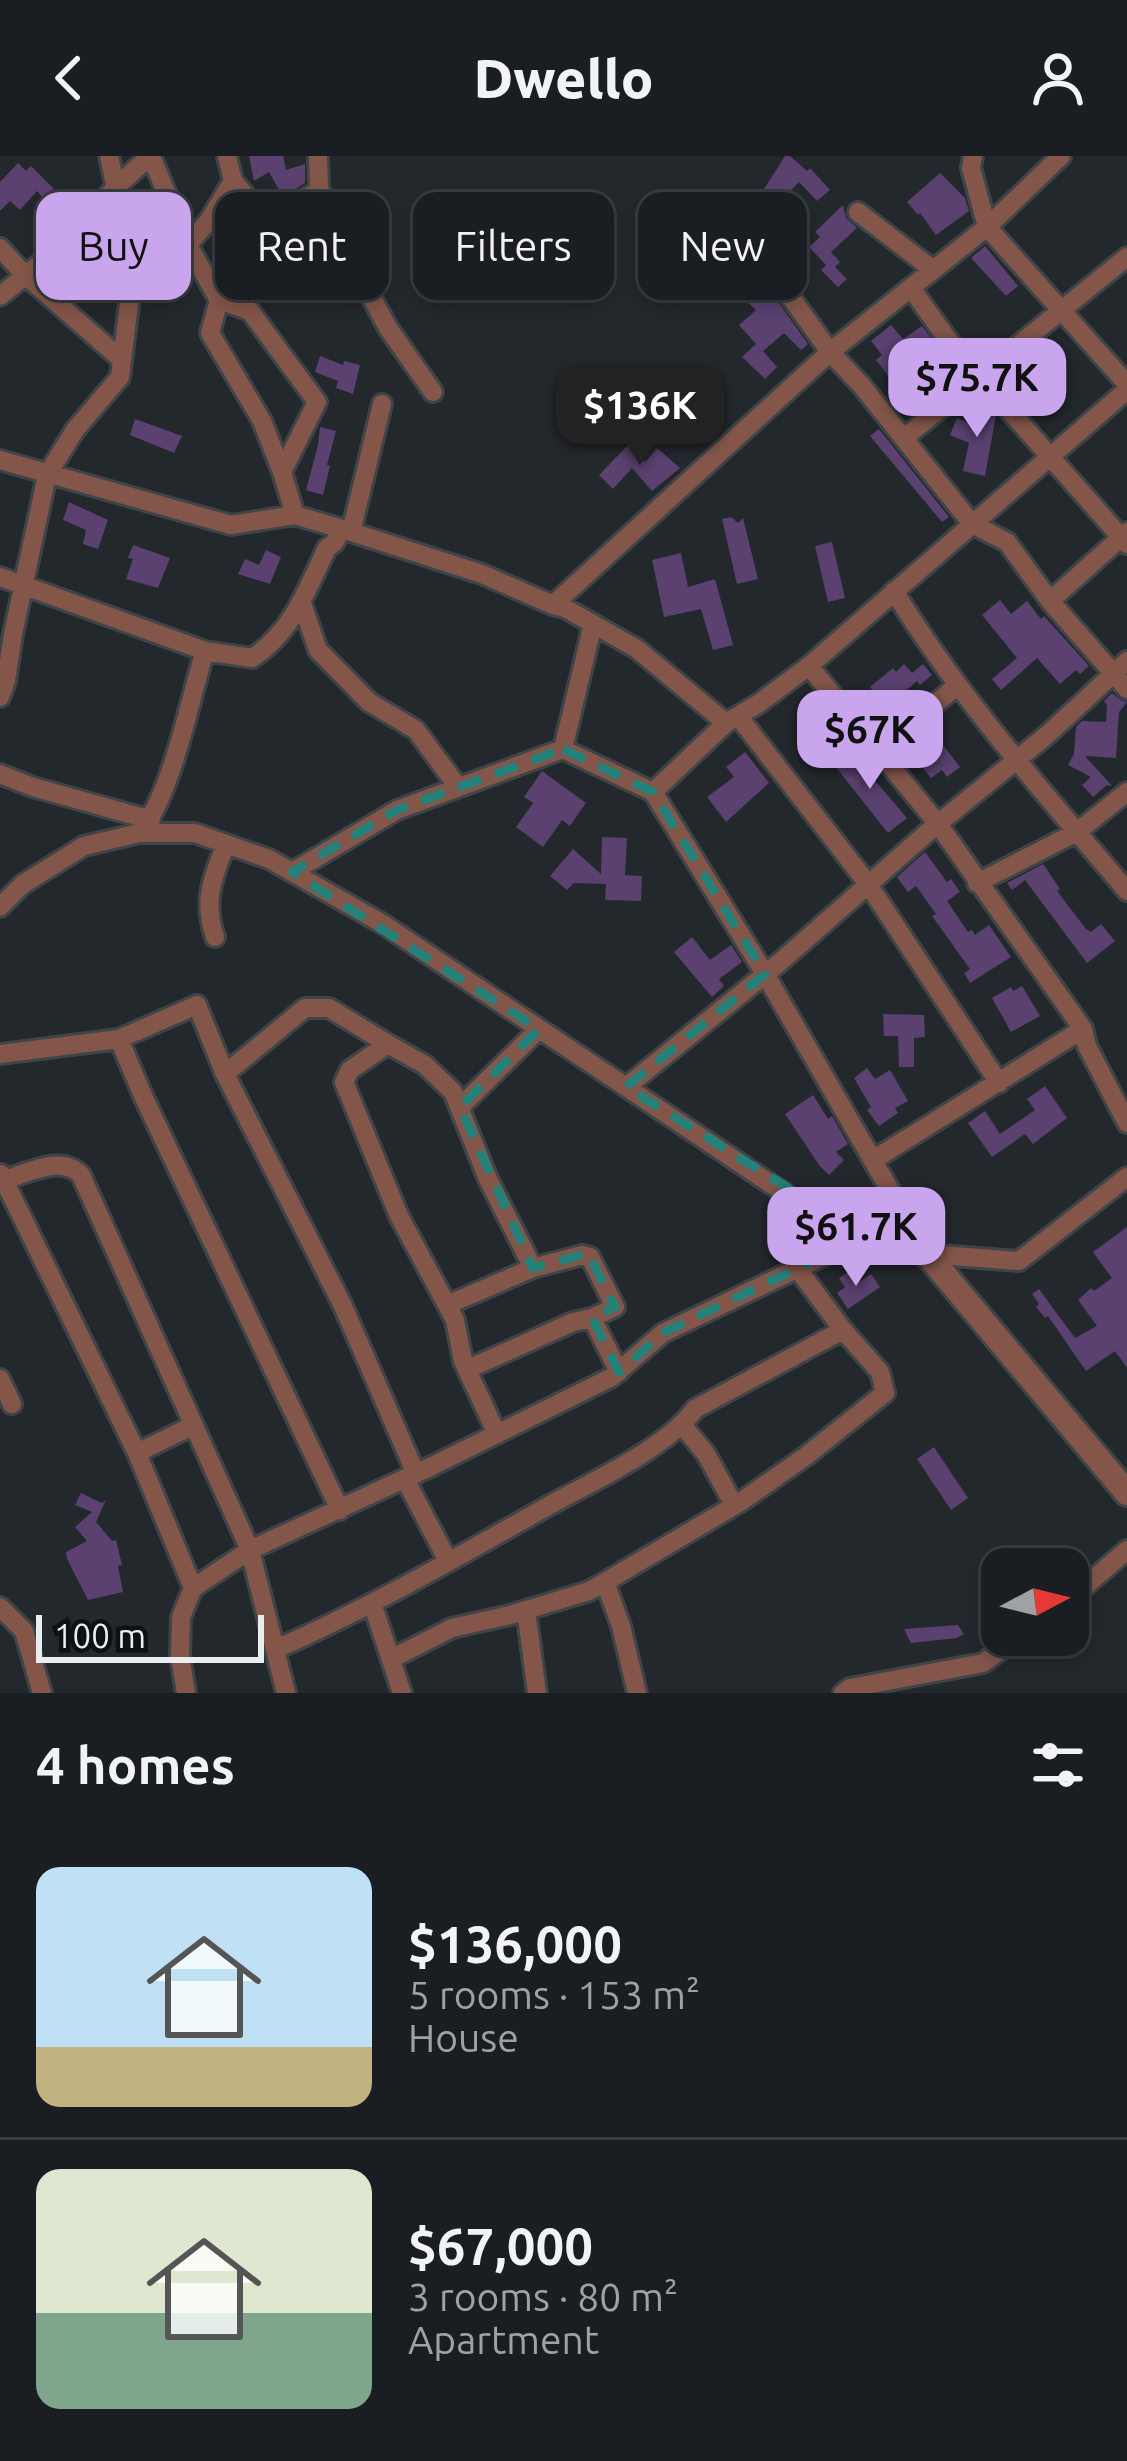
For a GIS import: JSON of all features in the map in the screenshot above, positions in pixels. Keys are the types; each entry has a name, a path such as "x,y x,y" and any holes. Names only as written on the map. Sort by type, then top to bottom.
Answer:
{"street":[{"path":"0,697 47,475 75,430 120,377 129,304 122,212 109,156"},
{"path":"0,296 58,249 151,156 166,192"},
{"path":"227,156 233,182 261,214 273,220 319,190"},
{"path":"318,156 319,190 342,222 360,277 388,328 434,392"},
{"path":"553,605 830,352 986,227 1061,156"},
{"path":"653,792 732,719 809,666 1127,387 986,227 967,160"},
{"path":"191,241 233,182"},
{"path":"858,212 932,269"},
{"path":"0,248 122,360"},
{"path":"191,249 215,293"},
{"path":"904,438 1127,257"},
{"path":"911,288 951,344 1125,538 1050,601"},
{"path":"282,472 317,401 250,311 219,300 210,333 262,421 296,515"},
{"path":"793,300 972,524 1007,542 1050,601 1120,667 1127,689"},
{"path":"0,577 205,650 252,658 284,631 327,548 347,531 382,404"},
{"path":"0,444 7,462 231,525 296,515 482,574 565,608 637,649 732,719 868,884 999,1083"},
{"path":"895,591 926,642 1016,761 1127,891"},
{"path":"301,601 318,650 369,702 416,730 458,787"},
{"path":"563,749 593,624"},
{"path":"0,907 22,884 84,846 145,826 169,774 205,650"},
{"path":"809,666 938,824 1083,1029 1127,1124"},
{"path":"626,1087 1047,735 1120,667"},
{"path":"878,751 958,685"},
{"path":"292,872 397,810 563,749 653,792 927,1254 1127,1492"},
{"path":"0,774 145,826 195,833 269,859 383,924 802,1205 865,1236 927,1254 1019,1261 1127,1177"},
{"path":"977,883 1077,832 1127,792"},
{"path":"215,938 210,883 226,844"},
{"path":"0,1054 119,1039 197,1005 225,1074 343,1306 448,1562"},
{"path":"225,1074 305,1008 329,1008 424,1065 453,1092 488,1179 533,1268"},
{"path":"460,1107 539,1029"},
{"path":"873,1160 1083,1029"},
{"path":"119,1039 340,1510"},
{"path":"388,1044 350,1070 344,1082 399,1216 455,1320 463,1361 497,1434"},
{"path":"193,1588 137,1453 2,1178 60,1164 73,1166 81,1175 250,1550 286,1693"},
{"path":"187,1693 180,1656 181,1617 193,1588 250,1550 411,1477 619,1372 663,1334 865,1236"},
{"path":"447,1305 533,1268 582,1255 590,1257 615,1307 468,1369"},
{"path":"391,1659 452,1628 589,1591 734,1505 885,1393 880,1372 797,1268"},
{"path":"592,1318 619,1372"},
{"path":"276,1649 331,1625 626,1463 683,1426 695,1409 843,1330"},
{"path":"0,1379 12,1404"},
{"path":"137,1453 194,1425"},
{"path":"683,1426 706,1454 734,1505"},
{"path":"1089,1583 1127,1550"},
{"path":"605,1582 637,1693"},
{"path":"372,1603 407,1692"},
{"path":"0,1607 24,1631 42,1693"},
{"path":"526,1610 537,1693"},
{"path":"843,1693 983,1663 992,1656"}],"highlighted area":[{"path":"563,749 653,792 765,974 626,1087 865,1236 663,1333 619,1372 592,1318 615,1307 588,1253 533,1268 460,1107 539,1029 292,872 397,810"}],"building":[{"path":"249,156 283,156 286,170 305,164 305,183 291,192 280,192 269,172 254,181"},
{"path":"785,156 807,171 810,168 830,190 817,201 799,182 790,192 762,192"},
{"path":"18,163 26,171 31,166 54,189 37,191 20,210 10,201 0,211 0,182"},
{"path":"940,173 965,198 969,211 936,235 907,202"},
{"path":"843,205 846,218 857,228 831,252 840,262 835,267 847,279 838,287 821,270 826,265 809,247 820,237 815,232"},
{"path":"985,246 1018,286 1006,296 971,258"},
{"path":"745,300 777,300 808,344 801,350 784,333 763,351 777,367 765,379 742,357 756,344 739,325 756,310"},
{"path":"891,325 903,339 922,326 955,368 943,378 921,352 890,378 876,360 882,355 871,341"},
{"path":"320,356 343,365 344,361 360,365 353,394 336,388 338,381 315,372"},
{"path":"980,406 996,415 985,476 963,471 969,443 950,435 957,418 977,423"},
{"path":"135,419 182,436 174,453 130,435"},
{"path":"320,427 336,431 323,495 306,490"},
{"path":"879,429 949,517 942,522 870,436"},
{"path":"628,445 645,462 657,448 680,468 652,491 632,468 613,489 599,475"},
{"path":"69,502 108,520 98,549 83,544 86,530 63,520"},
{"path":"731,517 738,523 743,518 758,579 737,584 722,519"},
{"path":"832,542 845,598 828,602 815,546"},
{"path":"133,545 170,558 158,588 126,579"},
{"path":"266,550 281,557 270,584 238,574 245,559 259,565"},
{"path":"681,553 688,587 715,579 733,645 713,650 701,609 664,617 652,560"},
{"path":"1000,600 1011,614 1027,601 1089,666 1060,684 1037,658 1001,690 992,679 1017,658 982,615"},
{"path":"904,664 912,673 923,664 932,675 896,699 890,692 880,700 870,687"},
{"path":"1112,693 1127,702 1119,712 1116,758 1085,756 1112,786 1093,797 1082,785 1091,777 1068,765 1074,754 1076,727 1082,721 1106,722 1104,701"},
{"path":"940,741 960,767 947,777 942,770 931,778 917,760"},
{"path":"745,752 769,783 726,822 707,797 734,777 726,767"},
{"path":"850,752 860,764 863,761 907,818 888,833 834,765"},
{"path":"542,771 586,803 570,826 562,820 543,847 516,827 533,803 524,797"},
{"path":"602,837 627,838 625,875 642,876 641,901 605,900 606,884 574,883 567,890 550,876 573,849 601,874"},
{"path":"925,852 960,892 947,901 968,932 975,935 989,925 1011,957 970,983 964,973 970,969 932,916 936,914 916,886 908,892 897,877"},
{"path":"1043,864 1086,929 1091,932 1101,924 1115,941 1087,963 1025,880 1012,890 1007,883"},
{"path":"692,937 710,960 731,945 742,962 719,979 724,986 712,997 674,952"},
{"path":"1022,986 1040,1016 1011,1032 992,998"},
{"path":"883,1014 924,1015 925,1037 914,1038 914,1067 899,1067 898,1036 884,1036"},
{"path":"867,1068 875,1079 890,1070 908,1101 879,1126 854,1078"},
{"path":"1045,1086 1067,1118 1033,1144 1025,1134 992,1157 968,1123 985,1111 1000,1134 1035,1110 1027,1099"},
{"path":"813,1095 848,1144 836,1152 844,1160 829,1175 785,1114"},
{"path":"1127,1227 1127,1368 1115,1351 1086,1371 1048,1316 1036,1307 1039,1304 1032,1294 1039,1289 1075,1338 1097,1326 1078,1300 1112,1278 1093,1252"},
{"path":"851,1270 859,1282 871,1274 880,1287 848,1309 837,1293 845,1287 839,1278"},
{"path":"934,1447 968,1498 951,1510 917,1459"},
{"path":"81,1493 102,1503 106,1500 96,1522 116,1540 123,1592 88,1600 67,1559 66,1552 87,1541 75,1527 92,1512 75,1505"},
{"path":"958,1625 964,1634 957,1638 911,1643 904,1629"}]}
